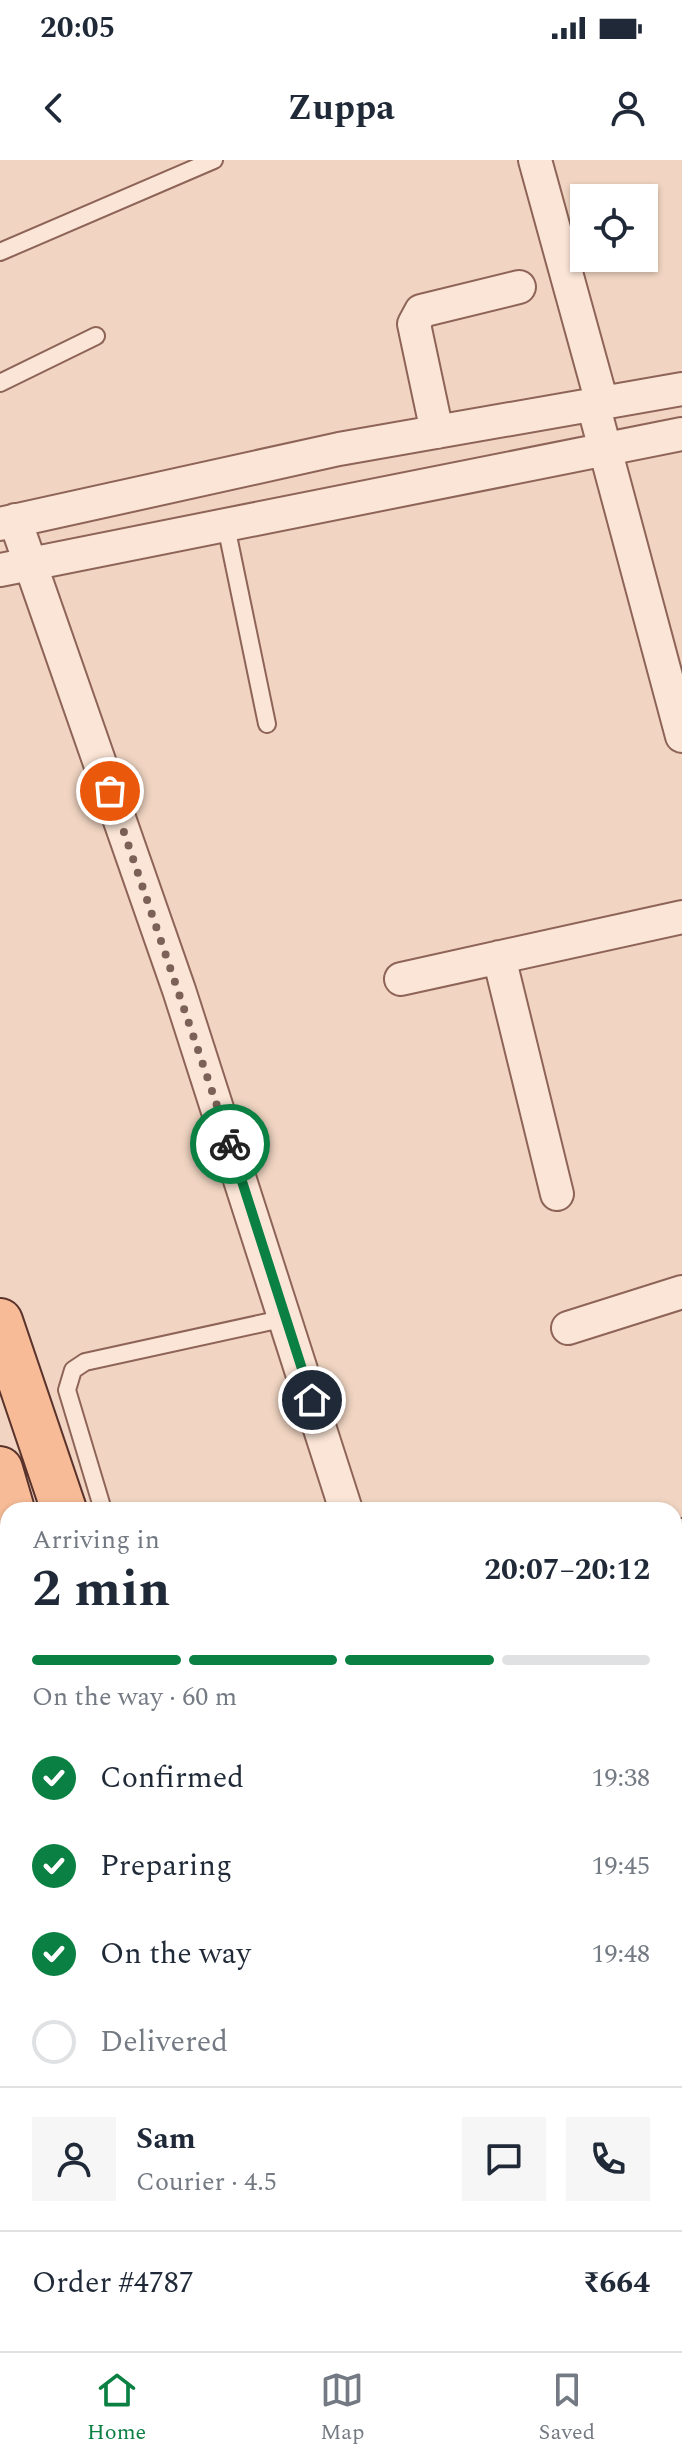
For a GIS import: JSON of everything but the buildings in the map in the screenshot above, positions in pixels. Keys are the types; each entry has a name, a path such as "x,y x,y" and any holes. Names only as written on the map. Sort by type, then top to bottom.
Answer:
{"main road":[{"path":"0,1321 61,1502"},
{"path":"0,1469 10,1502"}],"street":[{"path":"535,160 606,450 682,736"},
{"path":"437,432 414,324 421,311 519,287"},
{"path":"344,1502 179,990 15,567 5,520 339,449 682,389"},
{"path":"15,567 682,434"},
{"path":"401,979 682,917"},
{"path":"499,957 557,1194"},
{"path":"568,1328 682,1292"}],"lane":[{"path":"0,252 214,160"},
{"path":"0,383 96,336"},
{"path":"226,526 267,724"},
{"path":"101,1502 67,1390 73,1370 85,1362 286,1318"}],"way so far":[{"path":"110,791 230,1144"}],"route":[{"path":"230,1144 312,1400"}]}
